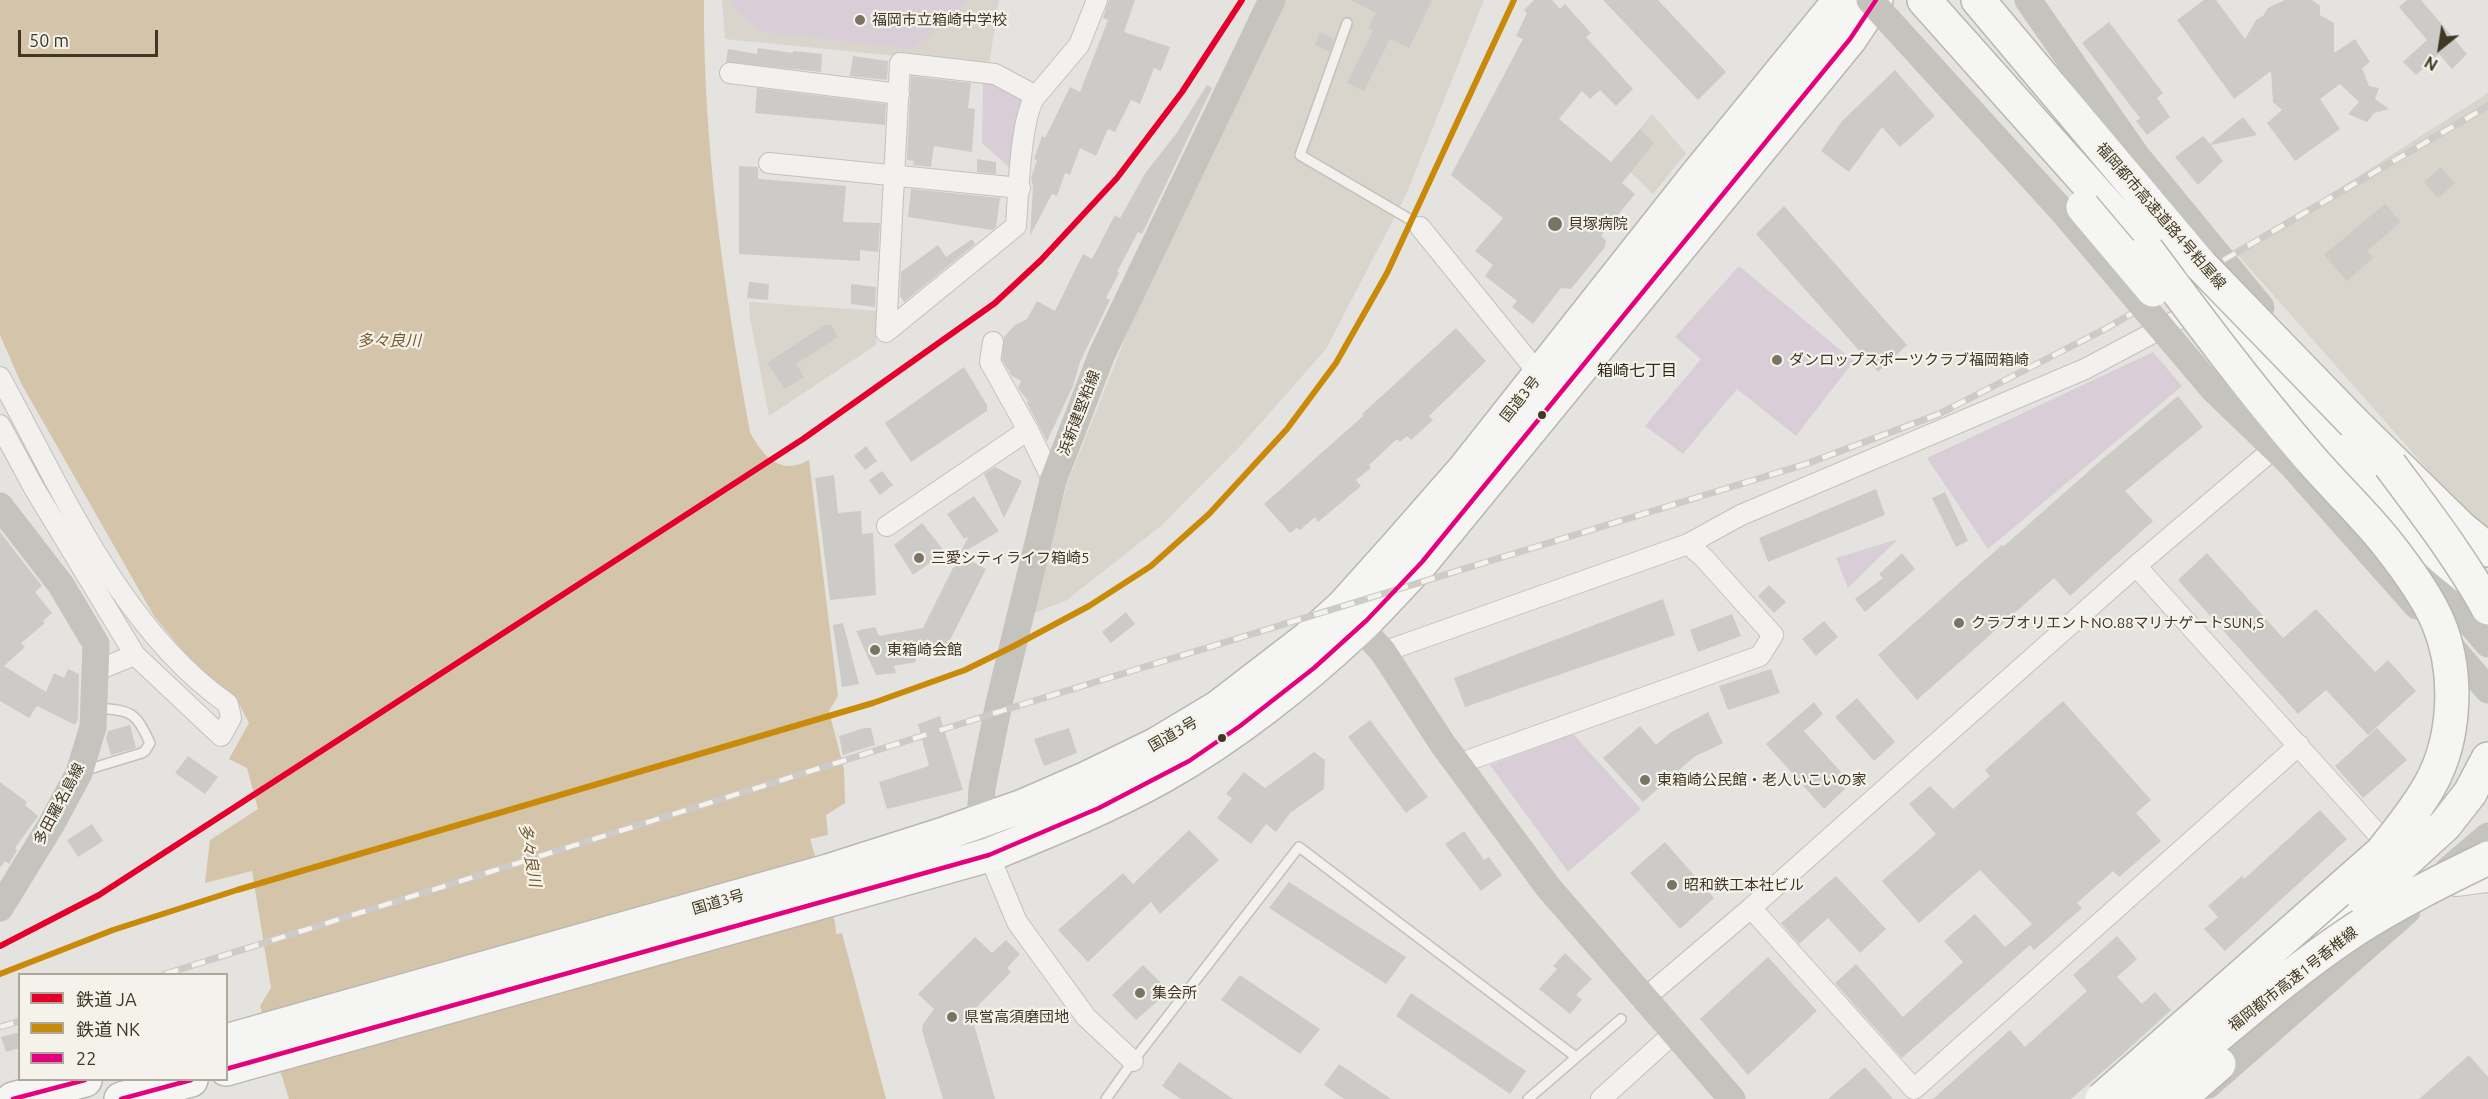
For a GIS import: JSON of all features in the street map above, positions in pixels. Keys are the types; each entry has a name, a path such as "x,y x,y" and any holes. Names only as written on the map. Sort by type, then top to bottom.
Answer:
{"highway":[{"name":"国道3号","path":"228,1068 266,1045 836,883 989,855 1074,819 1163,776 1237,728 1324,660 1352,616 1466,466 1840,0"},
{"name":"国道3号","path":"836,883 941,835 1023,806 1157,744 1217,708 1308,638 1352,616 1422,562 1850,39 1876,0"},
{"path":"1907,0 2228,377 2290,463"},
{"path":"1924,0 2147,250 2309,457 2386,542 2416,584 2438,623 2450,677 2452,710 2448,742 2431,784 2407,821 2382,852 2102,1099"},
{"name":"福岡都市高速道路4号粕屋線","path":"1978,0 2200,264 2354,423"},
{"path":"2001,0 2136,155"},
{"path":"2147,250 2194,292 2254,355 2329,442 2400,519 2436,554 2488,593"},
{"path":"2354,423 2461,528 2488,550"},
{"path":"2354,423 2390,465 2438,529 2470,575 2488,608"},
{"path":"2135,1099 2445,825 2470,793 2488,759"},
{"name":"福岡都市高速1号香椎線","path":"2141,1099 2299,971 2355,930 2403,900 2488,858"},
{"name":"福岡都市高速1号香椎線","path":"2179,1099 2331,967 2395,916 2435,890 2488,862"},
{"name":"国道3号","path":"228,1041 266,1045"},
{"path":"13,1099 81,1081"},
{"path":"121,1099 171,1089"}],"street":[{"path":"1036,96 995,74 900,63 886,332 1016,226 1025,127 1032,101 1079,45 1097,0"},
{"name":"浜新建堅粕線","path":"989,855 980,820 982,788 999,703 1053,481 1102,354 1272,0"},
{"path":"1870,0 2065,214 2213,389 2290,463 2419,608 2486,690"},
{"path":"1939,0 2053,129 2200,308 2488,644"},
{"path":"1973,0 2219,292 2378,466 2488,593"},
{"path":"2028,0 2136,155 2341,406 2378,466"},
{"path":"730,74 898,94"},
{"path":"769,163 1020,188"},
{"path":"1419,227 1539,374"},
{"path":"1383,652 1688,544 1741,515 2085,369 2200,308"},
{"path":"993,342 990,362 1053,481"},
{"path":"0,377 104,567 162,646 202,685 228,704 231,718 220,736 135,655 34,488 0,425"},
{"path":"1644,998 1751,908 2136,566 2301,425"},
{"path":"887,526 1028,430"},
{"path":"2396,487 2488,560"},
{"name":"多田羅名島線","path":"0,506 61,585 96,645 93,727 78,773 51,825 2,900"},
{"path":"1458,764 1761,656 1773,636 1704,558 1688,544"},
{"path":"2136,566 2401,861"},
{"path":"1352,616 1383,652 1458,764 1548,887 1674,1033 1721,1095"},
{"path":"95,671 135,655"},
{"path":"1751,908 1914,1089 2298,745"},
{"path":"2461,817 2488,774"},
{"path":"2129,1099 2401,861 2488,798"},
{"path":"2445,879 2445,873 2488,836"},
{"path":"989,855 1017,922 1086,1017 1133,1061"},
{"path":"2445,879 2456,886 2488,882"},
{"path":"2193,1099 2379,934 2445,879"},
{"path":"1601,1099 1674,1033"}],"lane":[{"path":"1347,23 1300,155 1411,219 1419,227"},
{"path":"78,773 142,753 146,751 150,743 139,721 130,714 123,710 95,708"},
{"path":"1106,1099 1299,847 1576,1057"},
{"path":"1528,1099 1622,1019"}],"shaded area":[{"name":"福岡市立箱崎中学校","path":"722,0 999,0 989,65 725,39"},
{"path":"733,0 967,0 949,21 912,49 760,31 732,6"},
{"path":"1284,0 1484,0 1405,197 1326,349 1245,441 1162,525 1067,600 1032,614 1067,484 1155,264"},
{"path":"983,81 996,81 1024,96 1012,170 982,143"},
{"path":"2488,93 2488,527 2466,510 2429,471 2237,254"},
{"path":"1652,114 1686,153 1653,194 1616,158"},
{"name":"ダンロップスポーツクラブ福岡箱崎","path":"1739,266 1854,361 1796,436 1737,389 1683,454 1645,426 1701,359 1675,337"},
{"path":"749,302 878,311 876,345 769,416"},
{"path":"2153,352 2182,386 1988,549 1927,458"},
{"path":"1898,539 1848,588 1836,558"},
{"path":"1573,734 1641,809 1568,872 1490,765"}],"water":[{"name":"多々良川","path":"0,0 704,0 711,163 724,271 750,432 767,456 781,465 790,466 809,460 838,696 829,711 844,769 845,803 826,815 828,835 810,839 835,922 836,934 842,933 886,1099 289,1099 260,1006 271,988 252,871 205,883 210,840 258,809 247,768 229,759 249,723 237,700 202,674 154,616 21,383 0,335"}],"building":[{"path":"1109,0 1135,0 1124,32 1170,47 1161,71 1154,68 1140,104 1131,100 1115,132 1108,129 1096,156 1080,148 1070,175 1065,173 1057,196 1052,194 1030,236 1033,187 1031,178 1037,160 1034,159 1042,136 1045,138 1070,87 1080,92 1108,20 1103,18"},
{"path":"1350,0 1432,0 1409,48 1390,39 1364,91 1347,83 1373,31 1368,28 1376,13"},
{"path":"1534,0 1552,0 1560,9 1565,4 1591,33 1586,37 1633,89 1616,106 1600,90 1590,99 1582,91 1559,119 1611,162 1640,129 1654,143 1622,183 1635,194 1601,236 1606,240 1605,247 1571,289 1561,288 1533,324 1512,307 1517,301 1485,276 1493,265 1475,251 1503,218 1451,175 1523,39 1516,36 1527,13 1524,10"},
{"path":"1603,0 1658,0 1726,72 1698,100"},
{"path":"2204,0 2216,0 2245,39 2256,20 2263,16 2268,8 2285,0 2312,0 2320,6 2320,15 2334,23 2334,53 2355,39 2370,62 2362,68 2369,86 2379,88 2375,99 2389,109 2374,113 2367,122 2348,114 2359,102 2340,84 2320,99 2340,129 2295,161 2267,123 2282,110 2273,102 2271,71 2234,99 2177,20"},
{"path":"2407,0 2421,0 2467,54 2452,69 2439,54 2416,75 2403,62 2427,40 2399,7"},
{"path":"2109,22 2163,93 2157,98 2170,117 2147,135 2136,121 2140,118 2082,43"},
{"path":"1320,32 1334,39 1330,52 1315,45"},
{"path":"758,48 822,54 821,72 726,62 728,49 757,54"},
{"path":"853,56 888,61 887,80 850,76"},
{"path":"1895,70 1935,116 1900,147 1882,127 1849,172 1821,151 1842,121"},
{"path":"911,76 971,83 968,108 975,109 972,152 934,146 931,167 913,165 914,161 907,160"},
{"path":"1207,85 1212,88 1142,234 1138,232 1117,272 1119,273 1106,298 1110,300 1080,362 1073,386 1047,441 1028,401 1018,388 1021,381 1012,376 1002,360 1004,337 1015,325 1027,319 1037,301 1055,311 1083,254 1092,259 1115,215 1120,218 1146,172 1176,134"},
{"path":"757,88 886,104 885,125 755,113"},
{"path":"2243,117 2257,135 2211,145 2223,161 2198,185 2175,157 2203,136 2210,144"},
{"path":"977,159 996,162 996,174 977,172"},
{"path":"739,166 758,167 758,179 846,186 843,222 880,223 878,252 860,250 860,261 739,254"},
{"path":"2441,167 2455,183 2438,198 2424,182"},
{"path":"911,189 1000,198 996,227 992,230 908,217"},
{"path":"2385,204 2401,222 2367,251 2373,258 2347,281 2324,255"},
{"path":"1784,206 1907,345 1878,372 1756,234"},
{"path":"972,239 975,244 904,302 900,296 901,272 938,245 946,257"},
{"path":"749,282 769,284 768,300 747,298"},
{"path":"851,284 876,287 875,307 851,304"},
{"path":"825,325 831,325 838,337 796,364 804,377 785,389 767,363"},
{"path":"1456,328 1486,361 1429,416 1433,420 1411,440 1407,436 1400,442 1397,439 1369,465 1371,468 1356,480 1361,486 1318,522 1315,517 1300,530 1297,528 1290,533 1264,504 1363,416 1362,414"},
{"path":"964,367 987,405 987,411 911,462 885,423"},
{"path":"2178,396 2203,427 2125,491 2153,521 2070,596 2054,578 1917,700 1878,655 2002,545 2004,546"},
{"path":"866,446 877,461 865,470 854,456"},
{"path":"995,467 1022,481 1004,518 984,474"},
{"path":"882,471 893,485 880,495 869,480"},
{"path":"834,475 838,513 861,511 862,534 873,533 876,595 830,600 815,478"},
{"path":"1876,489 1885,515 1768,562 1759,538"},
{"path":"1945,492 1968,541 1956,547 1932,498"},
{"path":"974,496 999,531 959,555 969,536 964,539 947,514"},
{"path":"922,523 945,552 913,575 894,545"},
{"path":"0,532 42,586 35,592 52,613 43,621 45,623 21,643 25,647 4,666 46,692 54,673 64,678 68,669 79,674 78,719 75,725 37,706 29,718 0,701"},
{"path":"1902,553 1915,569 1865,612 1855,599 1883,578 1879,574"},
{"path":"2207,553 2283,638 2316,609 2375,672 2388,660 2416,691 2368,735 2326,690 2298,714 2178,580"},
{"path":"966,558 986,569 941,658 913,644 916,662 894,666 896,673 876,675 856,631 875,627 879,636 923,628 953,568"},
{"path":"1769,585 1786,602 1774,613 1758,596"},
{"path":"1663,599 1675,635 1465,707 1454,678"},
{"path":"1126,612 1135,624 1111,643 1102,632"},
{"path":"1732,614 1741,636 1698,652 1690,630"},
{"path":"1824,621 1838,637 1816,656 1802,639"},
{"path":"843,623 859,684 842,687 833,625"},
{"path":"1771,669 1780,693 1728,710 1719,686"},
{"path":"1857,698 1895,742 1874,761 1835,717"},
{"path":"2063,701 2151,800 2136,813 2161,841 2119,877 2113,871 2077,903 2082,908 2034,950 2030,945 1902,1058 1835,983 1856,964 1903,1017 1963,962 1944,941 1975,914 2005,947 2032,924 1980,870 1919,923 1882,881 1936,834 1909,804 1930,786 1953,809 1990,776 1985,770"},
{"path":"1814,702 1823,714 1804,731 1851,783 1824,809 1766,744"},
{"name":"東箱崎公民館・老人いこいの家","path":"1708,712 1723,743 1694,757 1643,802 1603,758 1640,726 1656,745 1670,733"},
{"path":"940,716 963,790 887,809 879,782 929,766 918,724"},
{"path":"1370,720 1428,797 1406,813 1348,737"},
{"path":"130,725 136,748 111,755 106,738 108,731"},
{"path":"871,728 875,745 843,755 839,736"},
{"path":"1069,728 1077,753 1044,766 1034,739"},
{"path":"2377,728 2407,760 2363,798 2335,766"},
{"path":"1314,752 1325,760 1324,789 1290,813 1276,832 1266,824 1251,844 1217,818 1232,798 1226,794 1244,772 1265,788"},
{"path":"188,756 218,777 205,794 175,773"},
{"path":"0,782 27,802 25,805 38,816 15,848 17,850 9,864 5,861 0,868"},
{"path":"2320,810 2347,839 2225,951 2204,929 2218,917 2208,906 2242,876 2244,879"},
{"path":"92,824 103,841 78,857 67,840"},
{"path":"1189,830 1219,860 1160,914 1151,902 1088,962 1058,930 1123,873 1133,884"},
{"path":"1464,831 1484,860 1489,857 1502,875 1481,891 1445,844"},
{"name":"昭和鉄工本社ビル","path":"1665,842 1714,898 1680,929 1630,873"},
{"path":"1836,876 1886,929 1860,953 1828,918 1799,944 1781,923"},
{"path":"1289,882 1406,957 1386,984 1269,908"},
{"path":"2117,936 2137,959 2117,977 2142,1004 2155,992 2171,1010 2124,1053 2071,1099 1933,1099 2010,1030 2025,1047 2087,991 2073,975"},
{"name":"県営高須磨団地","path":"975,937 992,953 1006,940 1020,954 1007,968 1011,972 971,1013 995,1099 943,1099 922,1030 923,1024 934,1009 918,994"},
{"path":"1565,953 1592,979 1576,995 1582,1000 1570,1014 1539,989 1557,969 1553,966"},
{"path":"1768,957 1817,1011 1748,1075 1700,1019"},
{"name":"集会所","path":"1143,965 1169,991 1136,1020 1112,995"},
{"path":"1240,975 1320,1029 1300,1054 1221,1000"},
{"path":"1411,993 1526,1071 1510,1094 1396,1016"},
{"path":"18,1033 18,1049 6,1052 1,1037"},
{"path":"2469,1055 2488,1077 2488,1099 2419,1099"},
{"path":"1179,1062 1233,1099 1181,1099 1162,1086"},
{"path":"1339,1064 1391,1099 1344,1099 1324,1085"},
{"path":"1865,1067 1893,1099 1828,1099"}],"railway":[{"path":"168,973 1027,703 1806,464 1939,414 2107,328 2488,106"},
{"path":"0,1027 18,1022"}],"rail line":[{"name":"JA","path":"0,946 99,895 803,439 995,303 1041,260 1117,178 1182,92 1242,0"},
{"name":"NK","path":"0,974 113,930 237,890 873,703 965,670 1089,606 1151,566 1209,514 1287,429 1336,363 1387,273 1514,0"}],"transit line":[{"name":"22","path":"228,1068 989,855 1099,808 1189,761 1240,726 1314,668 1367,620 1422,562 1850,39 1876,0"},
{"name":"22","path":"13,1099 81,1081"},
{"name":"22","path":"121,1099 187,1081"}],"place":[{"name":"福岡市立箱崎中学校","path":"860,20"},
{"name":"貝塚病院","path":"1555,224"},
{"name":"ダンロップスポーツクラブ福岡箱崎","path":"1777,360"},
{"name":"三愛シティライフ箱崎5","path":"919,558"},
{"name":"クラブオリエントNO.88マリナゲートSUN,S","path":"1959,623"},
{"name":"東箱崎会館","path":"875,650"},
{"name":"東箱崎公民館・老人いこいの家","path":"1645,780"},
{"name":"昭和鉄工本社ビル","path":"1672,885"},
{"name":"集会所","path":"1140,993"},
{"name":"県営高須磨団地","path":"952,1017"}],"district":[{"name":"箱崎七丁目","path":"1637,371"}]}
